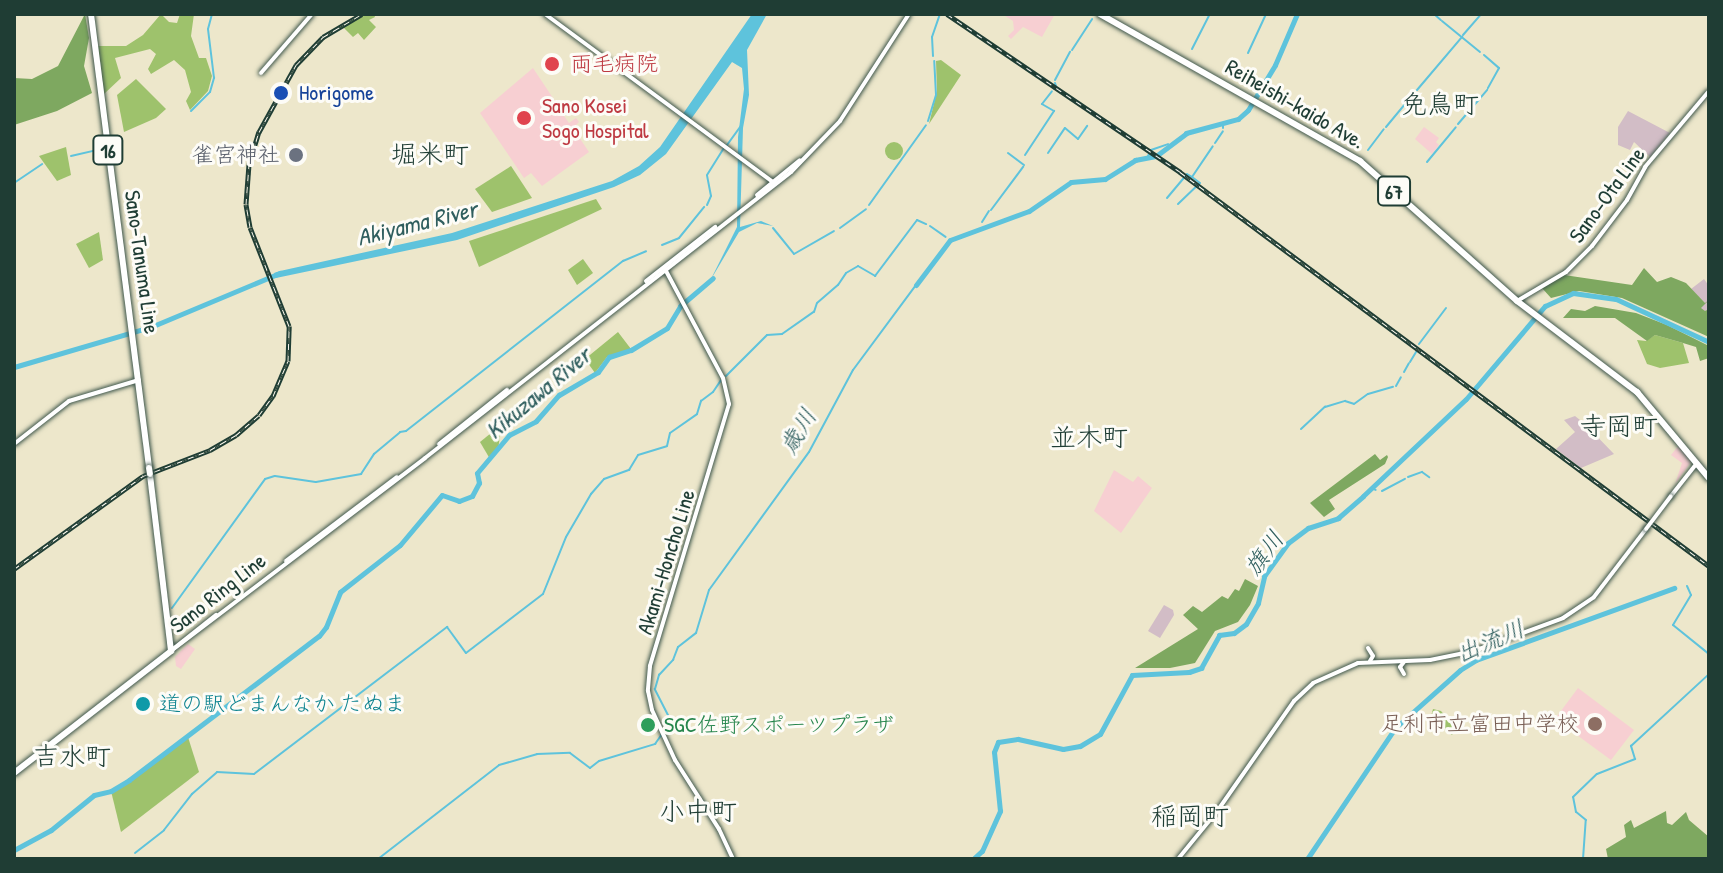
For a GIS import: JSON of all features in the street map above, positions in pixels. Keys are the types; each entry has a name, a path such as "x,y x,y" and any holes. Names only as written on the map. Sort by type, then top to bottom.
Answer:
{"main road":[{"name":"Sano-Tanuma Line","path":"91,14 171,651"},
{"path":"261,73 312,14"},
{"path":"545,14 774,183"},
{"path":"665,268 774,183 809,151 838,119 907,14"},
{"name":"Reiheishi-kaido Ave.","path":"1100,14 1360,161 1518,302 1643,398 1697,463"},
{"name":"Sano-Ota Line","path":"1518,302 1566,272 1585,254 1627,200 1645,167 1709,91"},
{"name":"Akami-Honcho Line","path":"665,268 723,378 729,404 649,672 649,698 662,733 733,859"},
{"name":"Sano Ring Line","path":"171,651 665,268"},
{"path":"14,444 69,401 139,380"},
{"path":"1178,859 1218,810 1298,696 1330,673 1368,662 1406,661 1474,651 1571,614 1602,588 1697,463"},
{"name":"67","path":"1697,463 1709,478"},
{"path":"1368,648 1373,656 1368,662"},
{"path":"14,773 171,651"},
{"path":"1404,674 1400,667 1406,661"}],"shaded area":[{"path":"1002,14 1055,14 1042,37 1023,27 1011,39 1008,36 1014,30 1013,21"},
{"name":"Sano Kosei Sogo Hospital","path":"533,68 557,104 566,100 570,107 562,113 569,123 576,118 579,122 573,128 589,152 542,186 531,173 524,178 480,113"},
{"path":"1628,111 1670,133 1650,157 1634,142 1630,150 1618,145 1618,127"},
{"path":"1424,127 1439,138 1436,142 1439,145 1432,154 1415,139"},
{"path":"1704,279 1709,286 1709,309 1705,312 1700,308 1705,303 1691,289"},
{"path":"1575,416 1614,454 1581,468 1556,449 1575,432 1564,420"},
{"path":"1679,445 1691,462 1675,484 1682,463 1671,455"},
{"path":"1114,470 1133,482 1138,476 1152,488 1121,533 1094,511"},
{"path":"1164,605 1173,610 1174,615 1160,638 1148,631"},
{"path":"188,644 195,649 181,669 176,666 175,657"},
{"name":"足利市立富田中学校","path":"1578,688 1634,730 1611,760 1555,719"}],"green space":[{"path":"85,14 89,38 84,66 92,93 57,111 14,125 14,78 32,79 58,66"},
{"path":"161,14 169,22 177,23 180,14 194,14 191,36 199,58 206,58 212,76 208,91 190,110 186,101 191,92 185,70 174,60 151,74 148,69 156,54 150,49 115,58 121,78 104,94 98,46 126,46 143,35"},
{"path":"364,14 374,14 375,17 369,20 376,27 364,40 358,33 353,37 344,28 339,28"},
{"path":"941,60 961,75 929,124 937,91 936,61"},
{"path":"136,79 166,109 156,118 124,132 117,95"},
{"path":"890,142 898,142 903,151 901,158 890,160 885,155 885,147"},
{"path":"66,147 71,175 57,181 39,156"},
{"path":"511,166 532,198 492,212 475,189"},
{"path":"596,199 602,209 479,267 469,241"},
{"path":"99,232 103,260 89,268 76,244"},
{"path":"583,259 593,273 577,285 568,270"},
{"path":"1644,268 1657,282 1671,277 1686,283 1705,303 1709,300 1701,308 1705,311 1709,309 1709,337 1622,298 1579,291 1551,298 1542,288 1564,275 1632,285"},
{"path":"1595,306 1636,313 1667,325 1709,346 1709,358 1700,361 1696,347 1655,335 1647,341 1615,318 1563,318 1571,309 1585,311"},
{"path":"618,332 631,349 607,357 595,373 585,359"},
{"path":"1655,335 1683,343 1689,363 1660,368 1647,364 1637,340 1646,341"},
{"path":"496,429 500,435 498,451 490,459 480,442"},
{"path":"1375,454 1380,460 1387,455 1385,464 1329,500 1335,509 1324,517 1310,503"},
{"path":"1245,579 1258,586 1250,605 1238,622 1215,631 1195,663 1170,668 1135,668 1198,629 1183,615 1193,606 1202,612 1222,596 1228,599 1235,589 1239,591"},
{"path":"1433,709 1441,711 1456,729 1452,735 1430,720"},
{"path":"188,737 199,772 121,832 111,791"},
{"path":"1666,811 1667,823 1672,825 1686,812 1689,820 1709,837 1709,859 1608,859 1606,849 1626,837 1624,825 1631,820 1634,828"}],"water":[{"path":"752,14 767,14 747,50 749,95 743,128 740,227 761,221 773,226 757,223 739,232 710,281 737,227 738,137 744,89 742,68 732,62 666,154 640,175 614,187 457,240 276,278 274,273 280,271 452,233 612,181 639,166 660,147"}],"waterway":[{"path":"191,111 210,92 214,78 208,29 212,14"},
{"name":"Kikuzawa River","path":"933,56 932,37 940,14"},
{"path":"1192,49 1210,14"},
{"path":"1248,53 1266,14"},
{"name":"歳川","path":"916,285 950,240 1029,211 1071,182 1105,179 1135,160 1156,156 1186,133 1238,119 1248,110 1275,65 1297,14"},
{"path":"1434,14 1441,20"},
{"path":"1463,35 1481,14"},
{"path":"1072,50 1092,19"},
{"path":"1442,21 1480,52"},
{"path":"1417,90 1462,37"},
{"path":"1055,80 1070,52"},
{"path":"1484,55 1499,68 1488,88"},
{"name":"Kikuzawa River","path":"928,121 936,95 934,61"},
{"path":"1458,124 1487,90"},
{"path":"1025,155 1054,111 1042,104 1052,91"},
{"path":"1386,127 1415,92"},
{"name":"Kikuzawa River","path":"869,205 926,125"},
{"path":"727,145 741,126"},
{"path":"1048,153 1065,128 1078,139 1087,126"},
{"path":"1427,162 1456,127"},
{"path":"1368,150 1384,129"},
{"path":"1215,143 1223,131"},
{"path":"1147,158 1151,150 1168,144"},
{"path":"1167,198 1187,174 1192,177 1213,146"},
{"path":"71,156 105,148"},
{"path":"707,205 711,196 707,175 723,149"},
{"path":"1008,153 1024,165"},
{"path":"14,183 42,164"},
{"path":"991,210 1023,167"},
{"path":"1178,204 1200,183 1192,177"},
{"path":"662,245 679,238 704,207"},
{"name":"Kikuzawa River","path":"840,228 866,209"},
{"path":"982,222 989,211"},
{"path":"726,376 767,335 782,334 814,312 817,303 838,285 846,273 858,266 875,276 917,220 926,224"},
{"path":"930,226 946,237"},
{"name":"Kikuzawa River","path":"773,228 794,254 834,231"},
{"path":"172,608 265,479 275,476 316,482 361,474 374,454 400,432 406,431 623,261 646,251"},
{"name":"Akiyama River","path":"14,367 153,326 280,273"},
{"name":"Kikuzawa River","path":"14,850 51,830 94,795 111,791 129,780 319,636 326,627 340,592 400,545 442,495 459,501 472,496 479,483 477,473 509,435 536,421 559,395 598,372 609,357 631,350 667,328 680,306 713,278"},
{"name":"歳川","path":"378,859 499,765 537,754 570,753 590,768 599,761 655,744 671,721 655,689 659,675 673,660 678,647 696,633 709,590 809,452 853,370 916,285"},
{"name":"旗川","path":"973,859 982,851 1000,811 994,752 998,742 1018,739 1063,749 1080,746 1100,734 1132,675 1189,672 1201,668 1219,635 1234,633 1246,624 1258,603 1264,576 1288,543 1308,528 1338,518 1363,496 1466,399 1545,306 1573,293 1616,299 1709,342"},
{"path":"1419,344 1446,308"},
{"path":"1410,362 1416,352"},
{"path":"1404,372 1409,363"},
{"path":"1396,386 1401,377"},
{"path":"135,853 164,830 192,794 217,772 254,774 447,627 466,653 543,594 566,537 591,494 604,479 629,470 638,455 667,446 670,433 697,414 701,401 713,392 721,380"},
{"path":"1301,429 1325,407 1345,401 1354,404 1368,394 1393,387"},
{"path":"1408,477 1422,472 1429,477"},
{"path":"1382,491 1405,479"},
{"name":"旗川","path":"1371,488 1376,490"},
{"path":"1687,586 1691,595 1673,625 1709,654"},
{"name":"出流川","path":"1307,859 1395,728 1460,670 1476,660 1674,588"},
{"path":"1583,859 1586,820 1576,812 1573,797 1597,774 1635,759 1631,746 1709,674"}],"railway":[{"path":"14,569 143,476 210,450 236,435 259,415 273,396 288,361 289,326 250,227 246,204 249,164 259,132 296,65 323,37 362,14"},
{"path":"947,14 1180,172 1709,566"}],"place":[{"name":"両毛病院","path":"552,64"},
{"name":"Horigome","path":"281,93"},
{"name":"Sano Kosei Sogo Hospital","path":"524,118"},
{"name":"雀宮神社","path":"296,155"},
{"name":"道の駅どまんなか たぬま","path":"143,704"},
{"name":"足利市立富田中学校","path":"1595,724"},
{"name":"SGC佐野スポーツプラザ","path":"648,725"}],"district":[{"name":"免鳥町","path":"1440,104"},
{"name":"堀米町","path":"430,154"},
{"name":"寺岡町","path":"1619,426"},
{"name":"並木町","path":"1089,437"},
{"name":"吉水町","path":"72,756"},
{"name":"小中町","path":"698,811"},
{"name":"稲岡町","path":"1190,816"}]}
